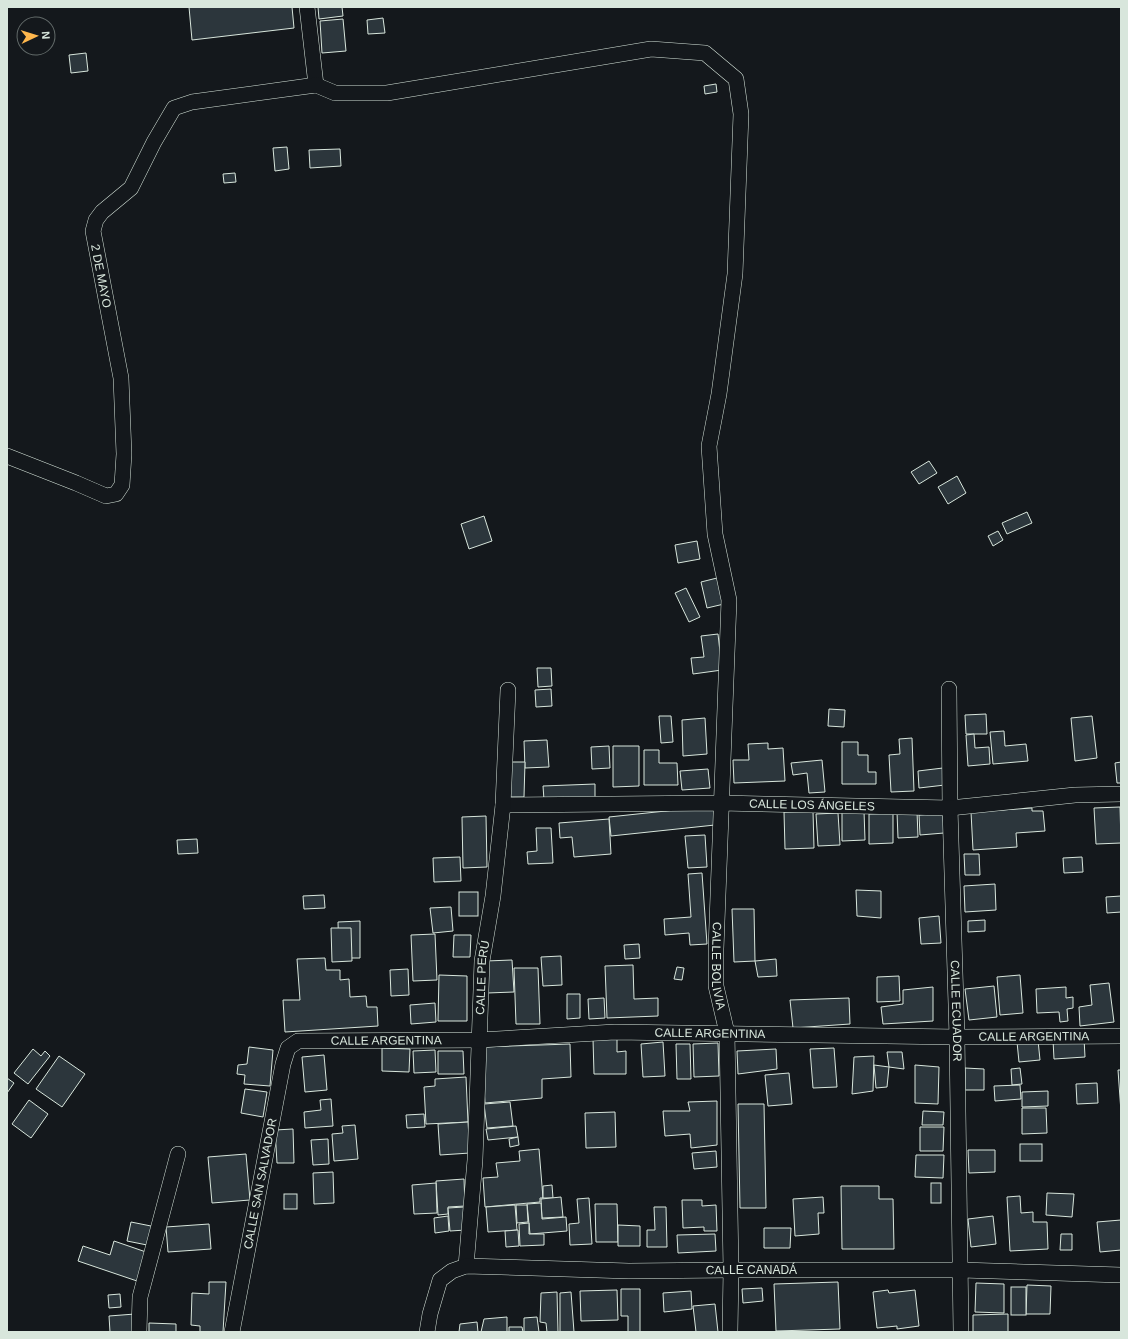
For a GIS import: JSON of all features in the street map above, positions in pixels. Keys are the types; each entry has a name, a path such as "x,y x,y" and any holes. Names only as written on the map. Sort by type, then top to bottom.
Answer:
{"street":[{"path":"307,7 316,85"},
{"name":"CALLE BOLIVIA","path":"316,85 335,92 387,93 651,49 705,53 736,79 741,114 735,274 719,394 709,446 715,534 729,600 716,949 716,986 727,1033 730,1332"},
{"name":"2 DE MAYO","path":"7,456 106,496 116,494 122,486 124,454 121,378 93,231 96,220 102,212 131,188 154,142 174,108 192,102 316,85"},
{"name":"CALLE ECUADOR","path":"949,689 950,808 957,1037 961,1332"},
{"name":"CALLE PERÚ","path":"466,1266 475,1160 478,1040 482,961 493,896 503,805 508,690"},
{"name":"CALLE LOS ÁNGELES","path":"503,805 721,803 950,808 1075,795 1121,794"},
{"name":"CALLE ARGENTINA","path":"298,1041 478,1040 615,1032 957,1037 1121,1036"},
{"name":"CALLE SAN SALVADOR","path":"232,1332 283,1064 288,1048 298,1041"},
{"path":"138,1332 140,1297 178,1154"},
{"name":"CALLE CANADÁ","path":"426,1332 440,1280 452,1270 466,1266 629,1271 961,1270 1121,1275"}],"building":[{"path":"189,7 292,7 294,28 192,40"},
{"path":"318,7 342,7 343,16 319,19"},
{"path":"383,18 385,33 368,34 367,20"},
{"path":"343,19 346,51 322,53 320,21"},
{"path":"86,53 88,71 71,73 69,55"},
{"path":"716,84 717,92 705,94 704,86"},
{"path":"287,147 289,169 275,171 273,148"},
{"path":"340,149 341,166 310,168 309,150"},
{"path":"235,173 236,182 224,183 223,174"},
{"path":"929,461 937,473 919,484 911,472"},
{"path":"957,476 966,493 948,504 938,487"},
{"path":"1027,512 1032,523 1007,534 1002,523"},
{"path":"484,516 492,541 469,549 461,524"},
{"path":"998,531 1003,540 993,546 988,536"},
{"path":"697,541 700,559 678,563 675,545"},
{"path":"717,578 724,604 707,608 701,582"},
{"path":"686,588 700,617 689,622 675,593"},
{"path":"718,634 722,670 693,674 691,658 704,657 701,636"},
{"path":"537,668 551,668 552,686 538,687"},
{"path":"551,689 552,706 536,707 535,690"},
{"path":"829,709 845,710 844,727 828,726"},
{"path":"986,714 987,734 966,734 965,715"},
{"path":"659,716 671,716 673,742 661,743"},
{"path":"1092,716 1097,758 1075,761 1071,718"},
{"path":"705,718 707,754 683,756 682,720"},
{"path":"1004,731 1005,746 1026,744 1028,761 993,764 990,732"},
{"path":"974,734 975,748 989,747 990,764 968,766 966,735"},
{"path":"912,738 914,791 891,792 889,755 900,754 899,739"},
{"path":"547,740 549,767 525,768 524,741"},
{"path":"842,742 858,742 858,755 868,755 868,772 876,772 876,784 842,784"},
{"path":"768,743 768,749 783,748 785,781 734,783 733,760 749,760 748,744"},
{"path":"609,746 610,768 592,769 591,747"},
{"path":"613,746 639,746 639,786 613,787"},
{"path":"644,750 659,750 659,763 677,763 678,785 644,785"},
{"path":"822,760 825,792 809,793 807,773 793,775 791,763"},
{"path":"507,762 525,762 524,797 506,797"},
{"path":"1121,762 1121,783 1117,783 1115,763"},
{"path":"943,768 945,785 919,788 918,771"},
{"path":"708,769 710,788 682,790 680,771"},
{"path":"595,784 595,798 544,800 543,786"},
{"path":"713,806 715,825 611,836 609,817"},
{"path":"1120,807 1121,843 1096,844 1094,808"},
{"path":"1032,808 1032,811 1043,811 1045,831 1016,833 1017,847 973,850 971,812"},
{"path":"813,811 814,848 785,849 784,812"},
{"path":"864,811 865,840 842,841 842,812"},
{"path":"917,811 918,837 898,838 897,812"},
{"path":"838,813 840,845 818,846 816,814"},
{"path":"893,813 893,843 869,844 869,814"},
{"path":"943,813 944,833 920,835 919,815"},
{"path":"486,816 487,867 463,868 462,817"},
{"path":"609,819 611,854 574,857 572,837 560,838 559,823"},
{"path":"536,828 551,828 553,863 528,864 527,852 537,851"},
{"path":"705,835 707,867 688,868 685,836"},
{"path":"197,839 198,853 178,854 177,840"},
{"path":"964,854 979,854 980,875 965,875"},
{"path":"460,857 461,881 434,882 433,858"},
{"path":"1082,857 1083,872 1064,873 1063,858"},
{"path":"702,873 707,944 690,945 689,933 665,935 664,919 691,917 688,874"},
{"path":"995,884 996,910 965,912 964,886"},
{"path":"856,890 881,891 881,918 857,916"},
{"path":"459,892 478,892 478,916 459,916"},
{"path":"324,895 325,908 304,909 303,896"},
{"path":"1121,896 1121,912 1107,913 1106,897"},
{"path":"451,907 453,931 433,933 430,908"},
{"path":"732,909 754,909 755,961 734,962"},
{"path":"939,916 941,943 921,944 919,918"},
{"path":"985,920 985,931 968,932 968,921"},
{"path":"360,921 360,958 339,958 338,922"},
{"path":"331,928 351,928 352,961 332,962"},
{"path":"435,934 437,980 413,981 411,935"},
{"path":"454,935 471,935 470,957 453,957"},
{"path":"639,944 640,958 625,959 624,945"},
{"path":"561,956 562,985 543,986 541,957"},
{"path":"325,958 326,970 340,970 340,980 349,979 350,997 366,996 367,1007 377,1007 378,1026 285,1032 283,1000 300,1000 297,959"},
{"path":"776,959 777,976 758,977 755,961"},
{"path":"512,960 514,992 487,993 486,961"},
{"path":"633,965 634,999 658,998 658,1016 607,1018 605,966"},
{"path":"677,967 684,968 682,980 674,979"},
{"path":"514,968 538,968 540,1024 516,1024"},
{"path":"408,969 409,995 391,996 390,970"},
{"path":"439,975 467,976 467,1021 438,1021"},
{"path":"1020,975 1023,1013 1000,1015 997,977"},
{"path":"899,976 900,1001 877,1002 877,977"},
{"path":"1109,983 1114,1022 1080,1026 1079,1007 1092,1005 1090,985"},
{"path":"994,986 997,1017 969,1020 965,989"},
{"path":"933,987 933,1021 883,1024 881,1007 903,1004 903,990"},
{"path":"1066,987 1066,998 1073,997 1073,1008 1067,1009 1068,1021 1060,1022 1059,1012 1037,1013 1036,989"},
{"path":"567,994 580,994 580,1018 567,1019"},
{"path":"604,998 605,1018 589,1019 588,999"},
{"path":"849,998 850,1024 793,1028 790,1000"},
{"path":"435,1003 436,1022 411,1024 410,1005"},
{"path":"617,1038 617,1052 626,1051 626,1074 594,1074 593,1039"},
{"path":"1084,1038 1085,1057 1054,1059 1053,1040"},
{"path":"1038,1040 1040,1060 1019,1062 1017,1042"},
{"path":"663,1042 665,1076 643,1077 641,1044"},
{"path":"718,1043 719,1076 694,1077 693,1044"},
{"path":"570,1044 571,1077 542,1079 542,1098 485,1103 481,1047"},
{"path":"676,1044 690,1044 691,1079 677,1079"},
{"path":"249,1047 273,1050 270,1086 244,1084 245,1075 237,1074 238,1065 247,1064"},
{"path":"382,1048 410,1049 409,1072 382,1071"},
{"path":"834,1048 837,1087 813,1088 810,1049"},
{"path":"33,1049 41,1056 45,1051 50,1056 28,1084 14,1073"},
{"path":"776,1049 777,1069 738,1074 737,1051"},
{"path":"435,1050 436,1072 414,1073 413,1051"},
{"path":"438,1051 463,1051 464,1074 438,1074"},
{"path":"887,1052 902,1052 904,1069 889,1067"},
{"path":"324,1055 327,1090 305,1092 302,1057"},
{"path":"59,1056 85,1074 62,1107 36,1089"},
{"path":"874,1056 873,1091 852,1094 854,1057"},
{"path":"874,1065 889,1067 887,1087 876,1088"},
{"path":"915,1065 939,1067 938,1104 915,1103"},
{"path":"965,1068 984,1069 984,1090 965,1090"},
{"path":"1020,1068 1022,1084 1012,1085 1011,1069"},
{"path":"1118,1070 1121,1070 1121,1112"},
{"path":"789,1073 792,1104 768,1106 765,1075"},
{"path":"466,1077 468,1122 426,1124 424,1087 435,1086 435,1079"},
{"path":"7,1078 14,1083 7,1093"},
{"path":"1097,1083 1098,1103 1077,1104 1076,1084"},
{"path":"1020,1085 1021,1099 995,1101 994,1086"},
{"path":"245,1089 267,1092 263,1117 241,1113"},
{"path":"1048,1091 1048,1106 1022,1107 1022,1092"},
{"path":"331,1099 333,1126 305,1128 304,1112 321,1110 320,1100"},
{"path":"29,1100 48,1114 31,1138 12,1124"},
{"path":"717,1101 717,1145 691,1148 690,1134 665,1136 663,1111 690,1111 688,1102"},
{"path":"510,1102 513,1126 487,1128 484,1104"},
{"path":"738,1104 764,1104 766,1208 740,1208"},
{"path":"1022,1108 1046,1108 1047,1133 1022,1134"},
{"path":"923,1111 944,1112 943,1125 922,1125"},
{"path":"615,1112 616,1147 586,1148 585,1113"},
{"path":"424,1114 425,1127 407,1128 406,1115"},
{"path":"468,1122 470,1153 440,1155 438,1124"},
{"path":"355,1125 358,1159 334,1161 332,1134 343,1133 342,1126"},
{"path":"516,1126 518,1137 488,1140 486,1129"},
{"path":"920,1127 944,1127 943,1151 920,1151"},
{"path":"293,1129 294,1163 277,1163 275,1130"},
{"path":"518,1137 519,1145 510,1147 509,1139"},
{"path":"328,1139 329,1164 313,1165 311,1140"},
{"path":"1020,1144 1042,1144 1042,1161 1020,1161"},
{"path":"539,1149 543,1198 540,1198 540,1202 485,1207 483,1178 498,1177 496,1163 520,1161 519,1151"},
{"path":"968,1150 995,1150 995,1172 969,1173"},
{"path":"716,1151 717,1167 694,1169 692,1153"},
{"path":"246,1154 250,1200 212,1203 208,1157"},
{"path":"916,1155 944,1155 943,1178 915,1177"},
{"path":"333,1172 334,1203 314,1204 313,1173"},
{"path":"464,1179 465,1206 448,1207 448,1214 438,1215 436,1181"},
{"path":"436,1183 437,1213 414,1214 412,1185"},
{"path":"931,1183 941,1183 941,1203 931,1203"},
{"path":"552,1185 553,1198 543,1198 543,1186"},
{"path":"841,1186 879,1186 879,1199 893,1199 894,1249 842,1249"},
{"path":"1047,1193 1074,1194 1072,1217 1046,1215"},
{"path":"284,1194 297,1194 297,1209 284,1209"},
{"path":"1020,1196 1021,1213 1033,1212 1033,1222 1047,1222 1048,1249 1010,1251 1007,1197"},
{"path":"561,1197 563,1217 542,1218 541,1199"},
{"path":"823,1197 824,1213 818,1213 819,1234 795,1236 793,1199"},
{"path":"589,1198 592,1244 570,1245 569,1224 579,1223 577,1199"},
{"path":"682,1200 702,1200 702,1206 716,1205 717,1231 704,1231 704,1227 683,1228"},
{"path":"541,1203 542,1219 566,1217 567,1231 530,1234 527,1204"},
{"path":"595,1204 617,1204 618,1242 596,1242"},
{"path":"515,1205 517,1230 488,1232 486,1207"},
{"path":"516,1205 527,1205 528,1222 517,1223"},
{"path":"464,1207 466,1230 450,1231 448,1208"},
{"path":"654,1207 666,1207 667,1247 647,1247 647,1230 655,1230"},
{"path":"448,1216 449,1231 435,1233 434,1218"},
{"path":"993,1216 996,1244 971,1247 968,1219"},
{"path":"1121,1220 1121,1250 1100,1252 1097,1222"},
{"path":"131,1222 156,1227 152,1246 127,1241"},
{"path":"529,1223 529,1234 544,1234 544,1245 520,1246 519,1224"},
{"path":"209,1224 211,1249 168,1252 166,1227"},
{"path":"618,1225 640,1226 640,1246 618,1246"},
{"path":"764,1228 791,1228 790,1248 764,1248"},
{"path":"518,1230 519,1246 506,1247 505,1231"},
{"path":"715,1234 716,1251 678,1253 677,1235"},
{"path":"1061,1234 1072,1234 1072,1250 1060,1250"},
{"path":"114,1241 146,1252 137,1281 78,1261 83,1246 110,1255"},
{"path":"209,1282 226,1282 223,1332 200,1332 200,1326 191,1325 192,1293 209,1294"},
{"path":"838,1282 840,1329 776,1331 774,1284"},
{"path":"976,1283 1004,1284 1004,1313 975,1312"},
{"path":"1027,1285 1051,1286 1050,1314 1026,1314"},
{"path":"1011,1287 1026,1287 1026,1315 1011,1315"},
{"path":"762,1288 763,1301 743,1303 742,1289"},
{"path":"621,1289 640,1289 640,1332 628,1332 628,1316 621,1316"},
{"path":"617,1290 618,1320 581,1321 580,1291"},
{"path":"888,1290 889,1293 915,1290 919,1326 897,1329 897,1326 877,1328 873,1292"},
{"path":"691,1291 692,1309 664,1312 663,1293"},
{"path":"557,1292 558,1332 547,1332 546,1323 540,1322 541,1293"},
{"path":"571,1292 574,1332 560,1332 560,1293"},
{"path":"120,1294 121,1307 109,1308 108,1295"},
{"path":"715,1304 718,1332 696,1332 693,1306"},
{"path":"135,1314 136,1332 110,1332 109,1316"},
{"path":"1008,1314 1008,1332 973,1332 973,1315"},
{"path":"507,1317 507,1332 481,1332 484,1319"},
{"path":"537,1317 539,1332 524,1332 524,1318"},
{"path":"477,1322 478,1332 459,1332 460,1324"},
{"path":"149,1323 176,1324 176,1332 149,1332"},
{"path":"509,1327 522,1327 523,1332 509,1332"}]}
